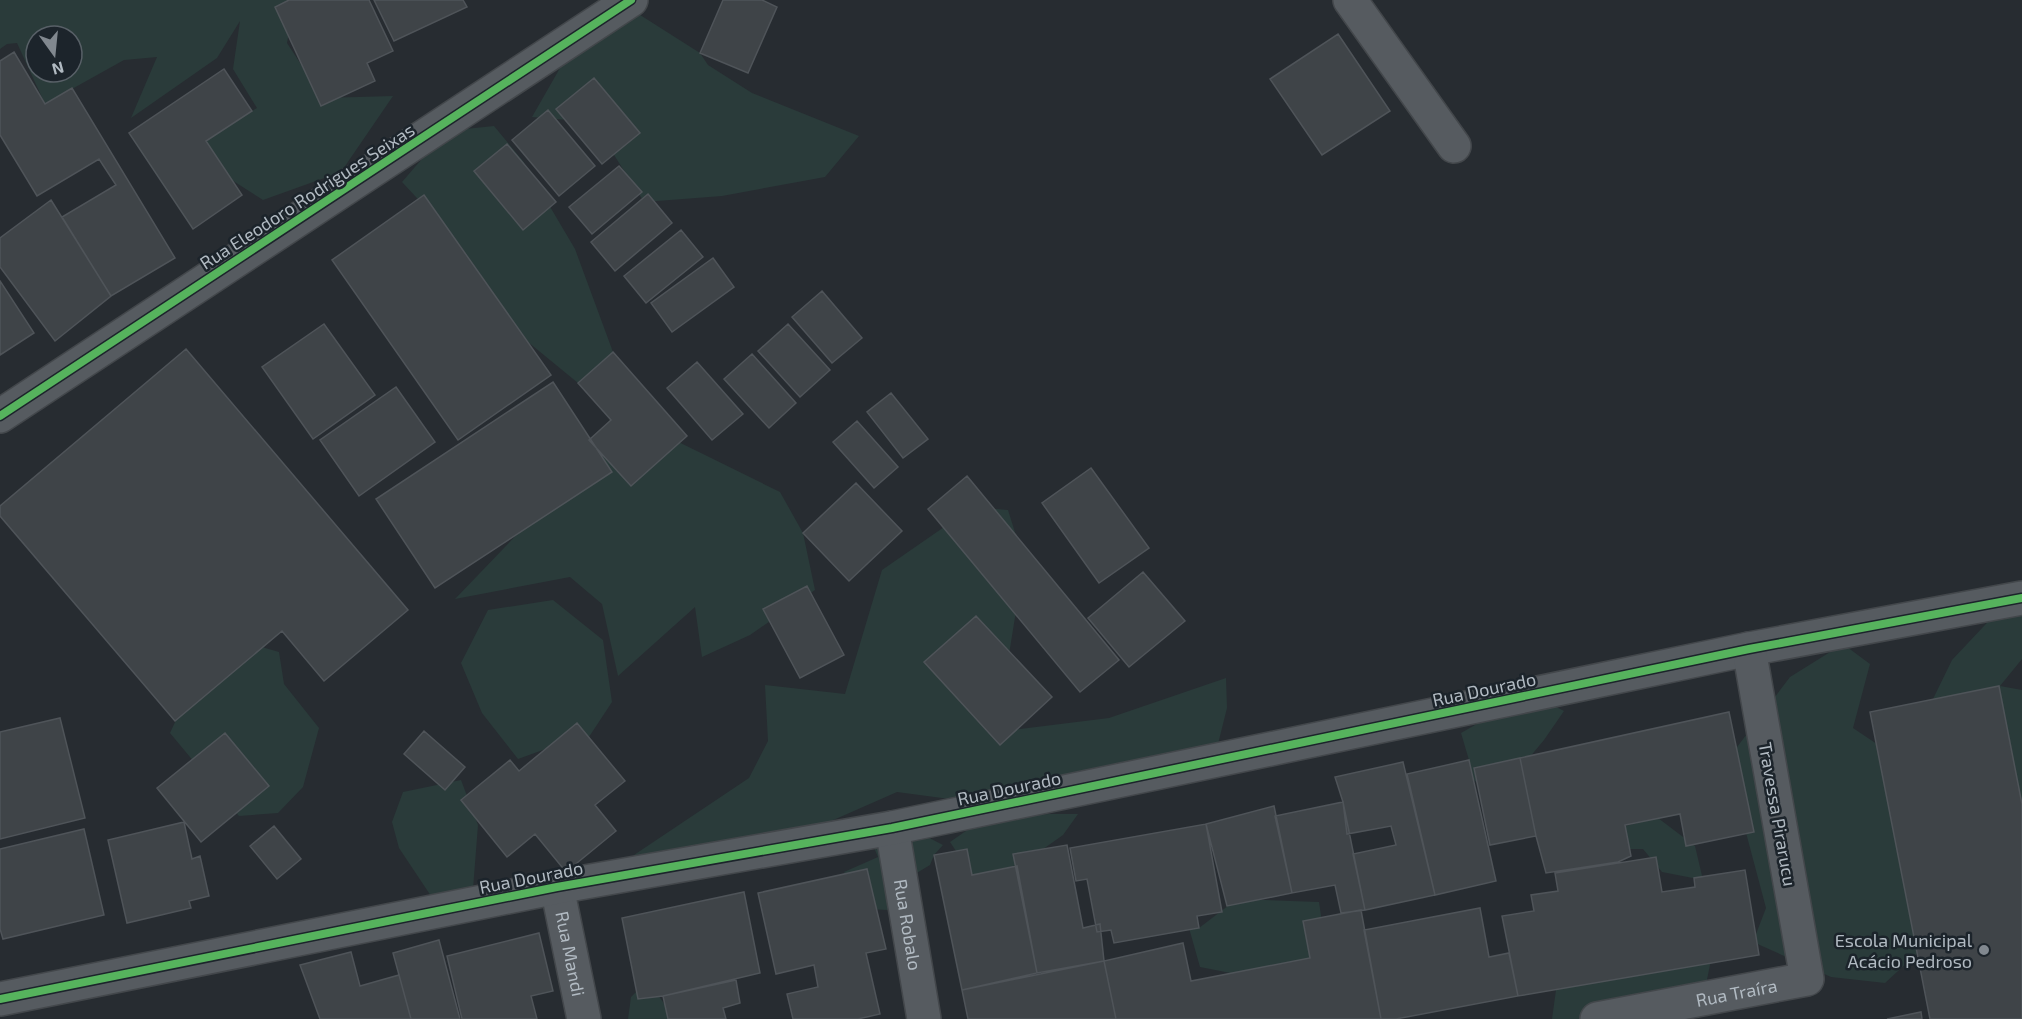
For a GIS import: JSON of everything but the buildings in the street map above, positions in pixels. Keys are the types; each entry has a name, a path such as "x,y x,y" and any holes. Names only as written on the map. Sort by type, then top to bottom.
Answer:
{"street":[{"name":"Rua Eleodoro Rodrigues Seixas","path":"0,416 631,0"},
{"path":"1350,0 1454,146"},
{"name":"Rua Dourado","path":"0,999 557,887 892,828 1749,649 2022,598"},
{"name":"Travessa Pirarucu","path":"1749,649 1807,979"},
{"name":"Rua Robalo","path":"892,828 924,1019"},
{"name":"Rua Mandi","path":"557,887 584,1019"},
{"name":"Rua Traíra","path":"1596,1019 1807,979"}],"shaded area":[{"path":"0,0 300,0 294,6 287,43 323,98 393,96 341,172 263,200 213,168 190,124 257,108 233,69 240,21 217,58 131,118 157,57 124,60 84,82 84,24 24,24 24,58 17,43 7,44 0,49"},
{"path":"637,13 700,53 708,65 752,93 859,136 825,177 722,196 644,202 593,122 532,117 572,47"},
{"path":"36,84 81,84 45,104"},
{"path":"494,126 523,161 575,249 613,352 587,381 578,383 528,342 457,241 402,182 446,131"},
{"path":"648,427 780,492 803,533 815,590 750,635 702,657 695,607 618,676 602,604 570,577 455,599 598,450"},
{"path":"973,507 1008,510 1024,561 1007,667 1004,731 1109,718 1226,678 1227,708 1218,744 1195,763 1144,758 1057,787 972,802 897,792 797,836 658,870 634,855 749,778 768,741 765,685 845,694 882,570"},
{"path":"553,600 603,640 612,702 583,746 551,747 518,759 482,713 461,663 488,610"},
{"path":"2000,609 2022,611 2022,659 2000,686 2022,690 2022,805 1933,699 1952,660"},
{"path":"244,642 279,652 284,684 319,728 303,787 278,813 239,816 170,733 190,690"},
{"path":"1843,644 1870,664 1853,728 1935,783 1923,948 1885,983 1831,977 1753,942 1766,908 1736,795 1731,755 1790,677"},
{"path":"1539,698 1564,711 1544,740 1508,783 1483,789 1466,772 1469,760 1461,733 1489,717"},
{"path":"461,780 478,825 473,889 433,899 399,848 392,822 403,792"},
{"path":"1078,814 1063,835 1022,864 972,875 950,842 983,819"},
{"path":"1658,818 1695,846 1703,880 1662,872 1643,849 1617,849 1621,827"},
{"path":"910,828 943,845 934,855 930,865 905,880 889,910 867,909 844,872 878,857 872,843"},
{"path":"1237,899 1319,902 1327,956 1246,976 1200,967 1189,928 1199,928"},
{"path":"1713,950 1703,999 1634,1019 1552,1019 1556,990 1629,965"},
{"path":"641,987 656,992 670,1012 669,1019 628,1019 631,997"}],"cycle path":[{"path":"0,416 631,0"},
{"path":"0,999 557,887 892,828 1749,649 2022,598"}],"place":[{"name":"Escola Municipal Acácio Pedroso","path":"1984,950"}]}
